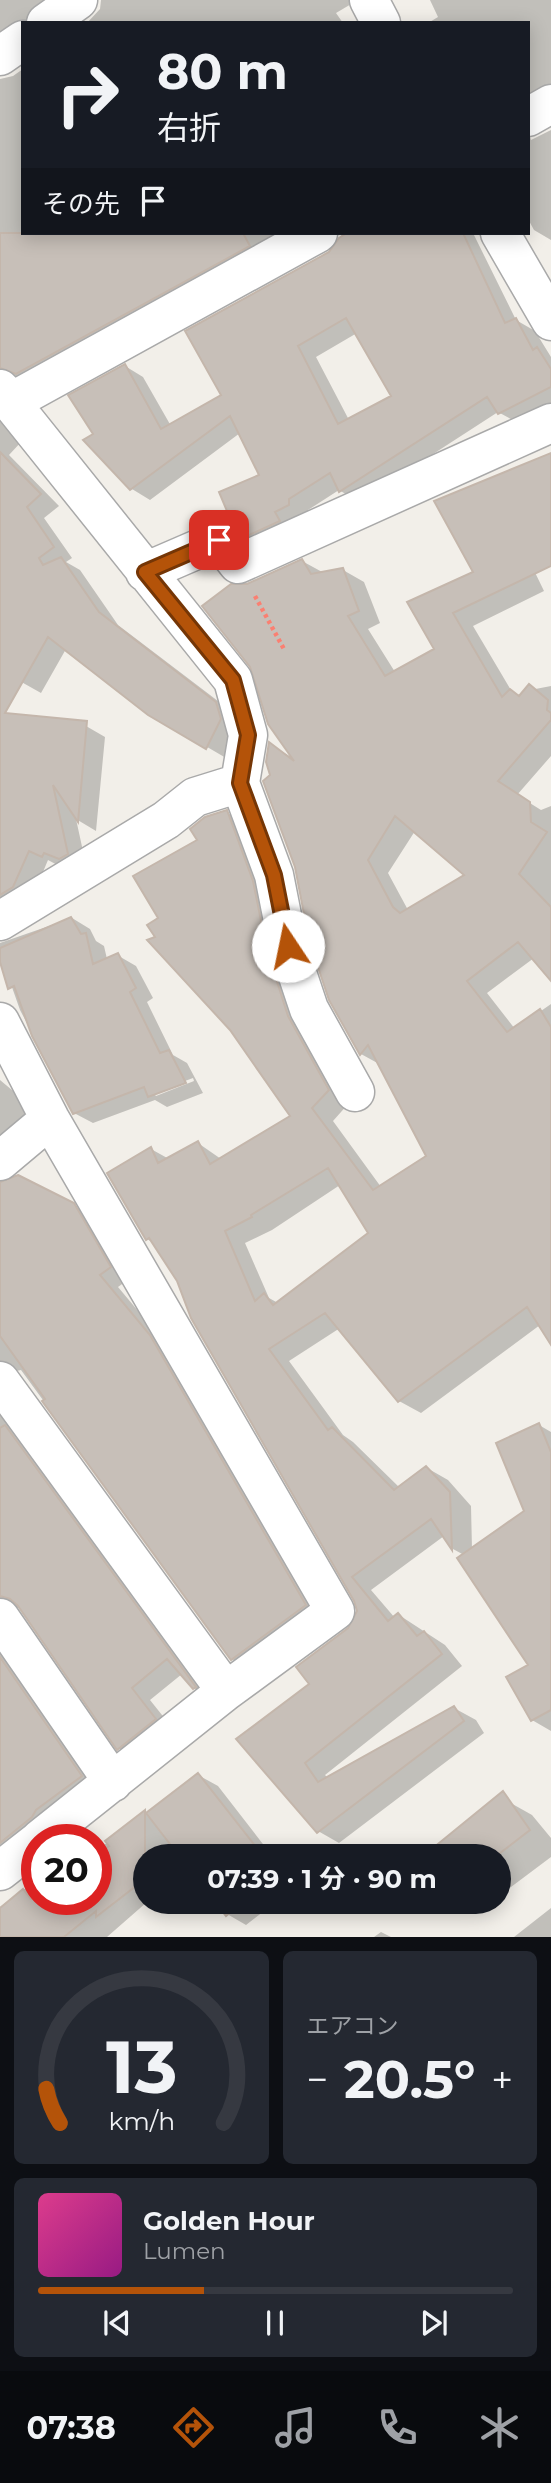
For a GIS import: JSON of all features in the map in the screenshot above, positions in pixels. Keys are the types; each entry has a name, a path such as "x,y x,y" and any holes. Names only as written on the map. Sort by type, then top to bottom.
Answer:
{"street":[{"path":"49,21 78,0"},
{"path":"369,0 380,21"},
{"path":"0,56 21,41"},
{"path":"530,116 551,104"},
{"path":"314,235 6,396 233,680 248,735 240,783 274,875 288,946 309,1009 355,1092"},
{"path":"501,235 551,321"},
{"path":"145,572 219,540 238,564 551,423"},
{"path":"0,921 166,820 195,797 240,783"},
{"path":"0,1022 50,1119 335,1611 226,1692 59,1824"},
{"path":"0,1161 50,1119"},
{"path":"2,1389 226,1692"},
{"path":"0,1618 113,1782"},
{"path":"1,1868 21,1853"}],"path":[{"path":"238,564 285,652"}],"building":[{"path":"0,233 244,235 250,246 16,374 0,368"},
{"path":"344,235 464,235 505,323 516,318 533,350 537,347 551,369 551,387 498,414 487,397 339,492 330,473 289,499 289,505 275,512 280,521 245,537 232,523 219,492 259,475 230,416 130,490 83,440 93,434 68,395 125,364 161,429 221,395 185,331 329,252","holes":["346,318 391,396 338,424 298,346"]},
{"path":"0,452 41,494 27,507 54,547 39,558 43,565 61,557 99,612 216,702 221,719 206,749 148,715 48,637 5,713 87,721 78,822 53,785 68,854 59,859 44,853 42,857 29,851 13,887 0,895"},
{"path":"551,453 551,566 453,613 502,697 510,689 519,696 529,684 548,700 547,710 551,713 551,720 498,781 530,802 531,822 547,832 519,874 551,907 551,981 518,942 467,981 507,1032 540,1009 551,1027 551,1345 527,1307 398,1402 325,1313 269,1349 328,1430 332,1427 394,1490 426,1466 450,1492 452,1550 431,1519 352,1577 388,1621 398,1613 417,1636 424,1631 442,1654 305,1763 318,1782 454,1706 464,1721 317,1833 236,1739 309,1684 296,1667 348,1628 357,1611 354,1601 191,1318 177,1281 149,1238 146,1240 107,1173 151,1147 158,1163 198,1141 210,1164 290,1116 230,1030 147,940 155,937 147,925 158,918 133,876 197,840 190,829 205,817 227,810 253,881 267,950 288,1016 329,1090 312,1108 373,1190 426,1156 368,1045 360,1055 329,1000 309,940 295,867 263,781 270,775 266,762 269,742 294,761 268,724 250,667 202,606 231,584 247,584 302,559 311,574 343,568 359,611 348,616 385,676 434,649 407,602 473,572 434,501","holes":["395,816 464,875 400,913 393,907 368,860","328,1168 368,1233 273,1305 264,1293 255,1301 225,1231 252,1217 251,1215"]},
{"path":"71,917 81,934 86,933 93,964 118,953 136,988 130,992 160,1053 169,1050 186,1083 148,1097 144,1087 73,1114 32,1036 14,986 8,989 0,962 0,948"},
{"path":"18,1175 74,1203 111,1267 100,1275 150,1335 306,1605 231,1660 42,1401 45,1399 0,1336 0,1182"},
{"path":"539,1423 551,1452 551,1710 531,1721 506,1677 528,1665 457,1558 524,1511 496,1443"},
{"path":"5,1425 196,1687 193,1689 167,1659 132,1688 156,1719 117,1750 18,1606 10,1599 0,1596 0,1428"},
{"path":"0,1657 82,1776 36,1810 32,1817 0,1843"},
{"path":"198,1773 254,1844 170,1844 146,1813"},
{"path":"503,1791 530,1830 511,1845 438,1844"},
{"path":"145,1810 145,1844 133,1844 133,1888 112,1905 112,1836"},
{"path":"21,1891 21,1915 91,1915 64,1937 0,1937 0,1908"}],"route":[{"path":"219,540 145,572 233,680 248,735 240,783 274,875 288,946"}]}
